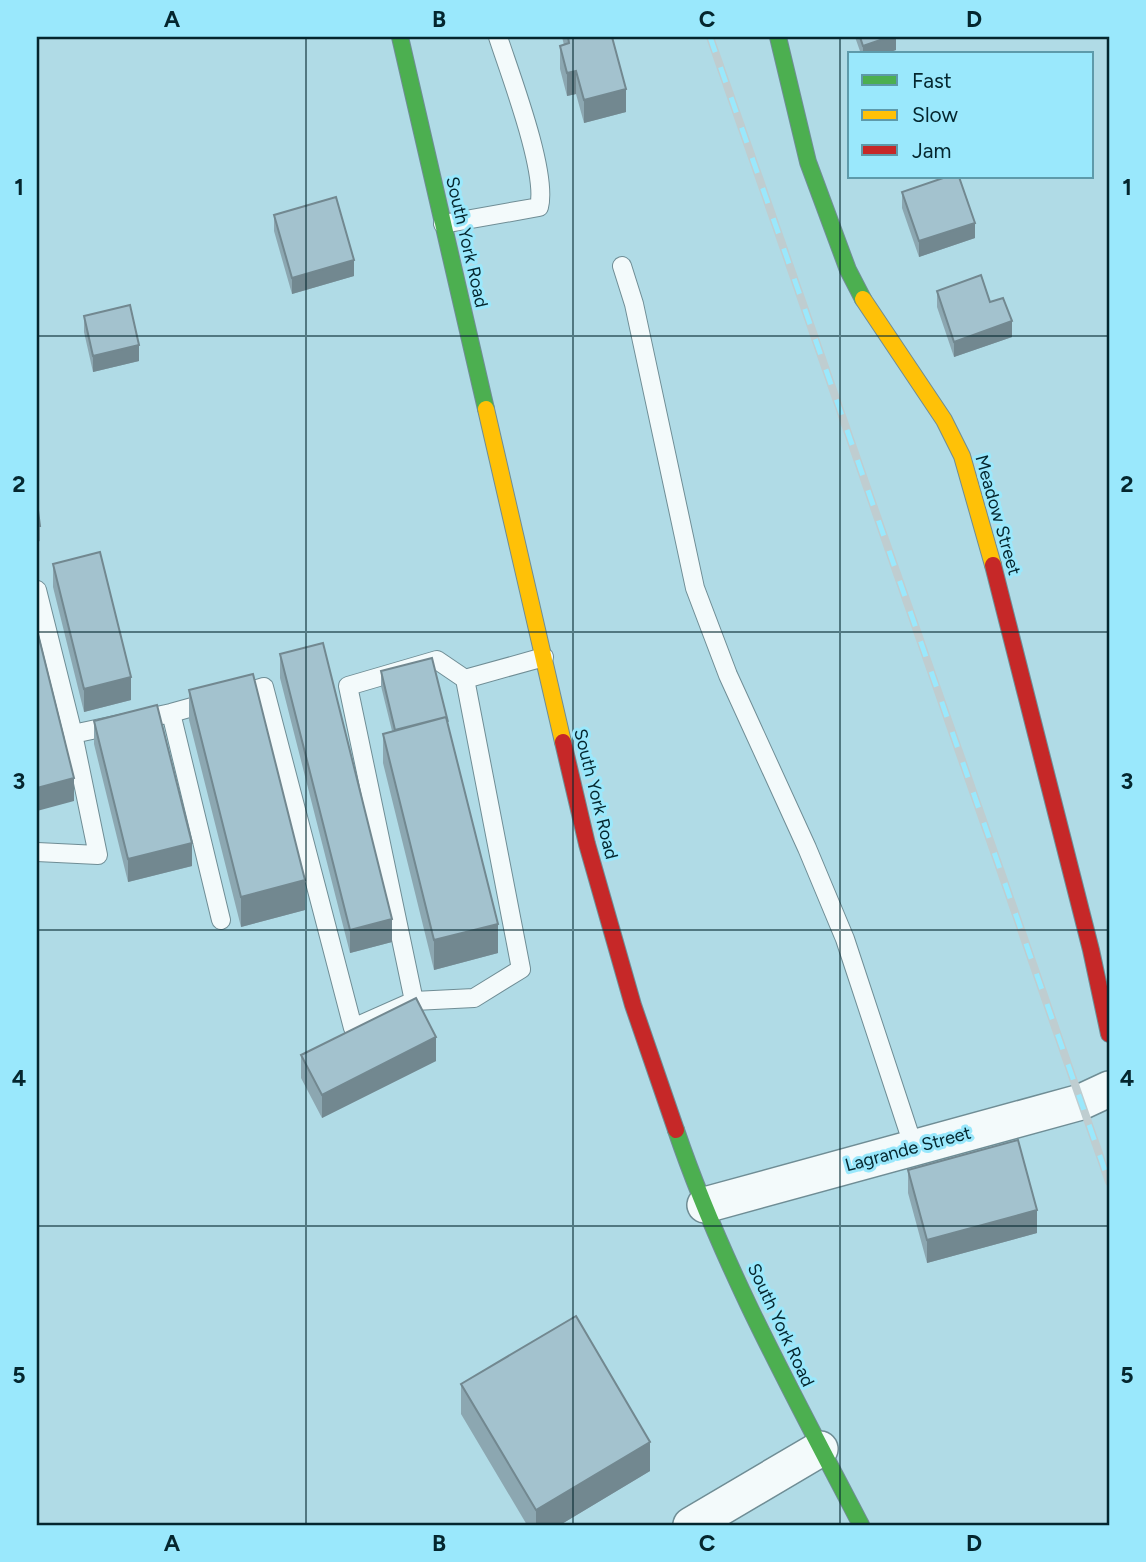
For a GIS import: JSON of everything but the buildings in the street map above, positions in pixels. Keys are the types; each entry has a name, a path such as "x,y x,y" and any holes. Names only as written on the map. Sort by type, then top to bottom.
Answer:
{"main road":[{"name":"South York Road","path":"400,37 587,844 633,1005 692,1180 762,1335 861,1525"},
{"name":"Meadow Street","path":"778,37 808,162 848,270 869,311 944,420 962,456 987,541 1091,950 1109,1034"}],"street":[{"name":"Lagrande Street","path":"705,1205 1081,1102 1109,1089"},
{"path":"691,1525 820,1449"}],"lane":[{"path":"443,225 539,207 542,196 539,169 498,37"},
{"path":"622,266 634,304 695,589 728,675 807,848 845,939 914,1148"},
{"path":"37,590 73,734 98,855 37,852"},
{"path":"465,679 544,657"},
{"path":"73,734 171,713 264,687 353,1028 414,1001 474,998 521,969 465,679 437,660 348,686 414,1001"},
{"path":"171,713 221,920"}],"railway":[{"path":"710,37 1109,1182"}],"traffic: fast":[{"path":"400,37 486,409"},
{"path":"778,37 808,162 848,270 863,299"},
{"path":"676,1130 715,1232 738,1282 785,1380 861,1525"}],"traffic: slow":[{"path":"863,299 944,420 962,456 993,565"},
{"path":"486,409 563,742"}],"traffic: jam":[{"path":"993,565 1091,950 1109,1034"},
{"path":"563,742 587,844 633,1005 676,1130"}]}
